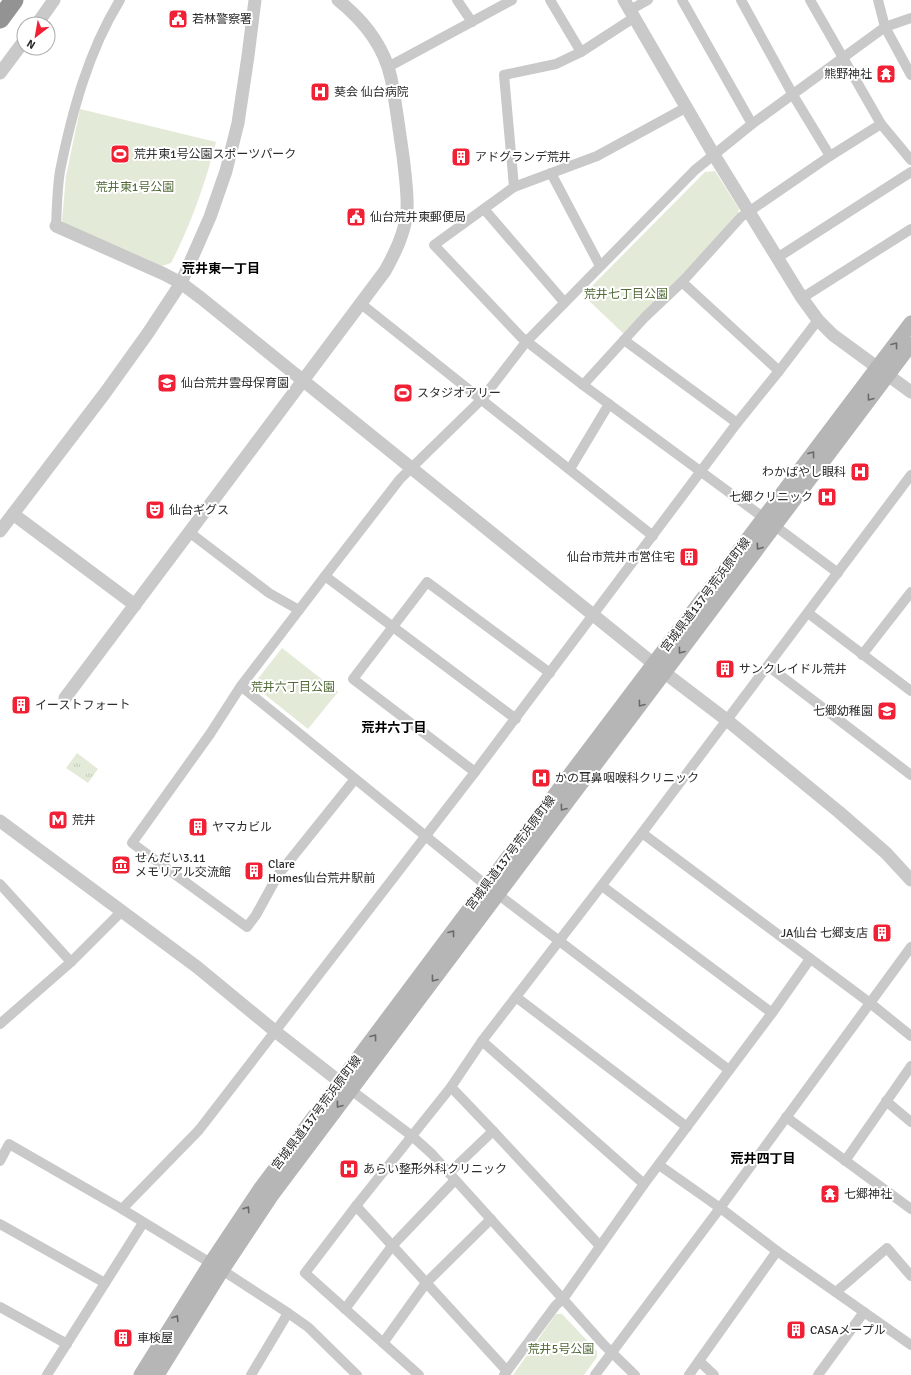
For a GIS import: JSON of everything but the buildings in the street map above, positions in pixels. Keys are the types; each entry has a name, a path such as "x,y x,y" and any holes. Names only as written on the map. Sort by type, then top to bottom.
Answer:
{"highway":[{"path":"0,19 14,0"}],"main road":[{"name":"宮城県道137号荒浜原町線","path":"141,1375 217,1267 271,1196 345,1086 883,371 911,323"},
{"name":"宮城県道137号荒浜原町線","path":"883,371 911,344"},
{"name":"宮城県道137号荒浜原町線","path":"157,1375 217,1267"}],"street":[{"path":"43,16 54,0"},
{"path":"120,0 108,19 81,85 60,173 56,226 181,283 659,669 728,721 886,853 911,880"},
{"path":"0,531 105,393 148,333 181,283 210,217 226,171 238,123 255,0"},
{"path":"66,698 385,271 394,254 407,212 404,164 395,98 388,67 371,34 358,18 338,0"},
{"path":"457,0 472,22"},
{"path":"388,67 512,0"},
{"path":"550,0 581,52"},
{"path":"514,187 504,75 556,64 581,52 630,9 648,0"},
{"path":"682,0 752,124"},
{"path":"742,0 793,94 830,156"},
{"path":"810,0 881,124 907,148 911,160"},
{"path":"878,0 885,27 911,75"},
{"path":"630,9 748,212 802,298 818,320 833,335 911,392"},
{"path":"355,779 278,875 256,915 247,927 132,843 210,734 241,686 400,479 412,469 482,399 526,342 695,170 752,124 885,27 911,18"},
{"path":"0,73 16,52"},
{"path":"687,107 597,156 514,187 434,245 520,338 838,573"},
{"path":"583,385 645,317 682,282 741,217 830,156 881,124"},
{"path":"777,258 911,172"},
{"path":"550,173 600,266"},
{"path":"484,210 564,302"},
{"path":"802,298 911,229"},
{"path":"682,282 779,371"},
{"path":"360,303 653,536"},
{"path":"122,1209 199,1130 276,1032 516,719 737,423 818,320"},
{"path":"624,340 737,423"},
{"path":"570,469 609,404"},
{"path":"419,1375 305,1273 356,1206 451,1087 482,1042 728,721 911,475"},
{"path":"13,514 135,605"},
{"path":"189,532 269,593 299,610"},
{"path":"325,576 516,719"},
{"path":"475,772 353,679 392,627 427,582 550,673"},
{"path":"862,655 911,592"},
{"path":"808,613 911,691"},
{"path":"768,666 911,775"},
{"path":"241,686 492,890 729,1070"},
{"path":"0,821 197,967 276,1032 412,1136 432,1154 611,1353 635,1375"},
{"path":"642,833 870,1003 911,1036"},
{"path":"0,884 70,962"},
{"path":"602,886 772,1013"},
{"path":"0,1024 70,962 122,911"},
{"path":"595,1375 720,1208 911,947"},
{"path":"356,1206 506,1373 556,1305 563,1299 644,1184 772,1013 810,959"},
{"path":"516,997 687,1127"},
{"path":"482,1042 644,1184"},
{"path":"845,1160 911,1066"},
{"path":"451,1087 600,1246"},
{"path":"886,1101 911,1122"},
{"path":"786,1117 911,1209"},
{"path":"345,1309 392,1246 493,1131"},
{"path":"0,1161 9,1144 122,1209 217,1267 308,1327 357,1375"},
{"path":"659,1165 777,1251 911,1345"},
{"path":"384,1343 426,1283 491,1219"},
{"path":"47,1375 143,1223"},
{"path":"0,1224 105,1283"},
{"path":"836,1292 887,1248 911,1276"},
{"path":"689,1375 777,1251"},
{"path":"0,1307 67,1344"},
{"path":"818,1375 864,1312"},
{"path":"251,1375 288,1313"},
{"path":"698,1361 714,1375"}],"green space":[{"name":"荒井東1号公園","path":"80,109 216,142 197,204 171,263 162,266 132,255 64,223 62,220 66,176"},
{"name":"荒井七丁目公園","path":"715,171 739,209 738,215 627,337 583,295 705,172"},
{"name":"荒井六丁目公園","path":"282,648 338,692 308,729 258,689 257,680"},
{"path":"77,753 98,769 88,783 66,768"},
{"name":"荒井5号公園","path":"556,1314 562,1314 597,1351 597,1357 584,1375 513,1375"}],"place":[{"name":"若林警察署","path":"178,19"},
{"name":"熊野神社","path":"886,74"},
{"name":"葵会 仙台病院","path":"320,92"},
{"name":"荒井東1号公園スポーツパーク","path":"120,154"},
{"name":"アドグランデ荒井","path":"461,157"},
{"name":"仙台荒井東郵便局","path":"356,217"},
{"name":"仙台荒井雲母保育園","path":"167,383"},
{"name":"スタジオアリー","path":"403,393"},
{"name":"わかばやし眼科","path":"860,472"},
{"name":"七郷クリニック","path":"827,497"},
{"name":"仙台ギグス","path":"155,510"},
{"name":"仙台市荒井市営住宅","path":"689,557"},
{"name":"サンクレイドル荒井","path":"725,669"},
{"name":"イーストフォート","path":"21,705"},
{"name":"七郷幼稚園","path":"887,711"},
{"name":"かの耳鼻咽喉科クリニック","path":"541,778"},
{"name":"荒井","path":"58,820"},
{"name":"ヤマカビル","path":"198,827"},
{"name":"せんだい3.11 メモリアル交流館","path":"121,865"},
{"name":"Clare Homes仙台荒井駅前","path":"254,871"},
{"name":"JA仙台 七郷支店","path":"882,933"},
{"name":"あらい整形外科クリニック","path":"349,1169"},
{"name":"七郷神社","path":"830,1194"},
{"name":"CASAメープル","path":"796,1330"},
{"name":"車検屋","path":"123,1338"}],"district":[{"name":"荒井東一丁目","path":"221,269"},
{"name":"荒井六丁目","path":"394,728"},
{"name":"荒井四丁目","path":"763,1159"}]}
